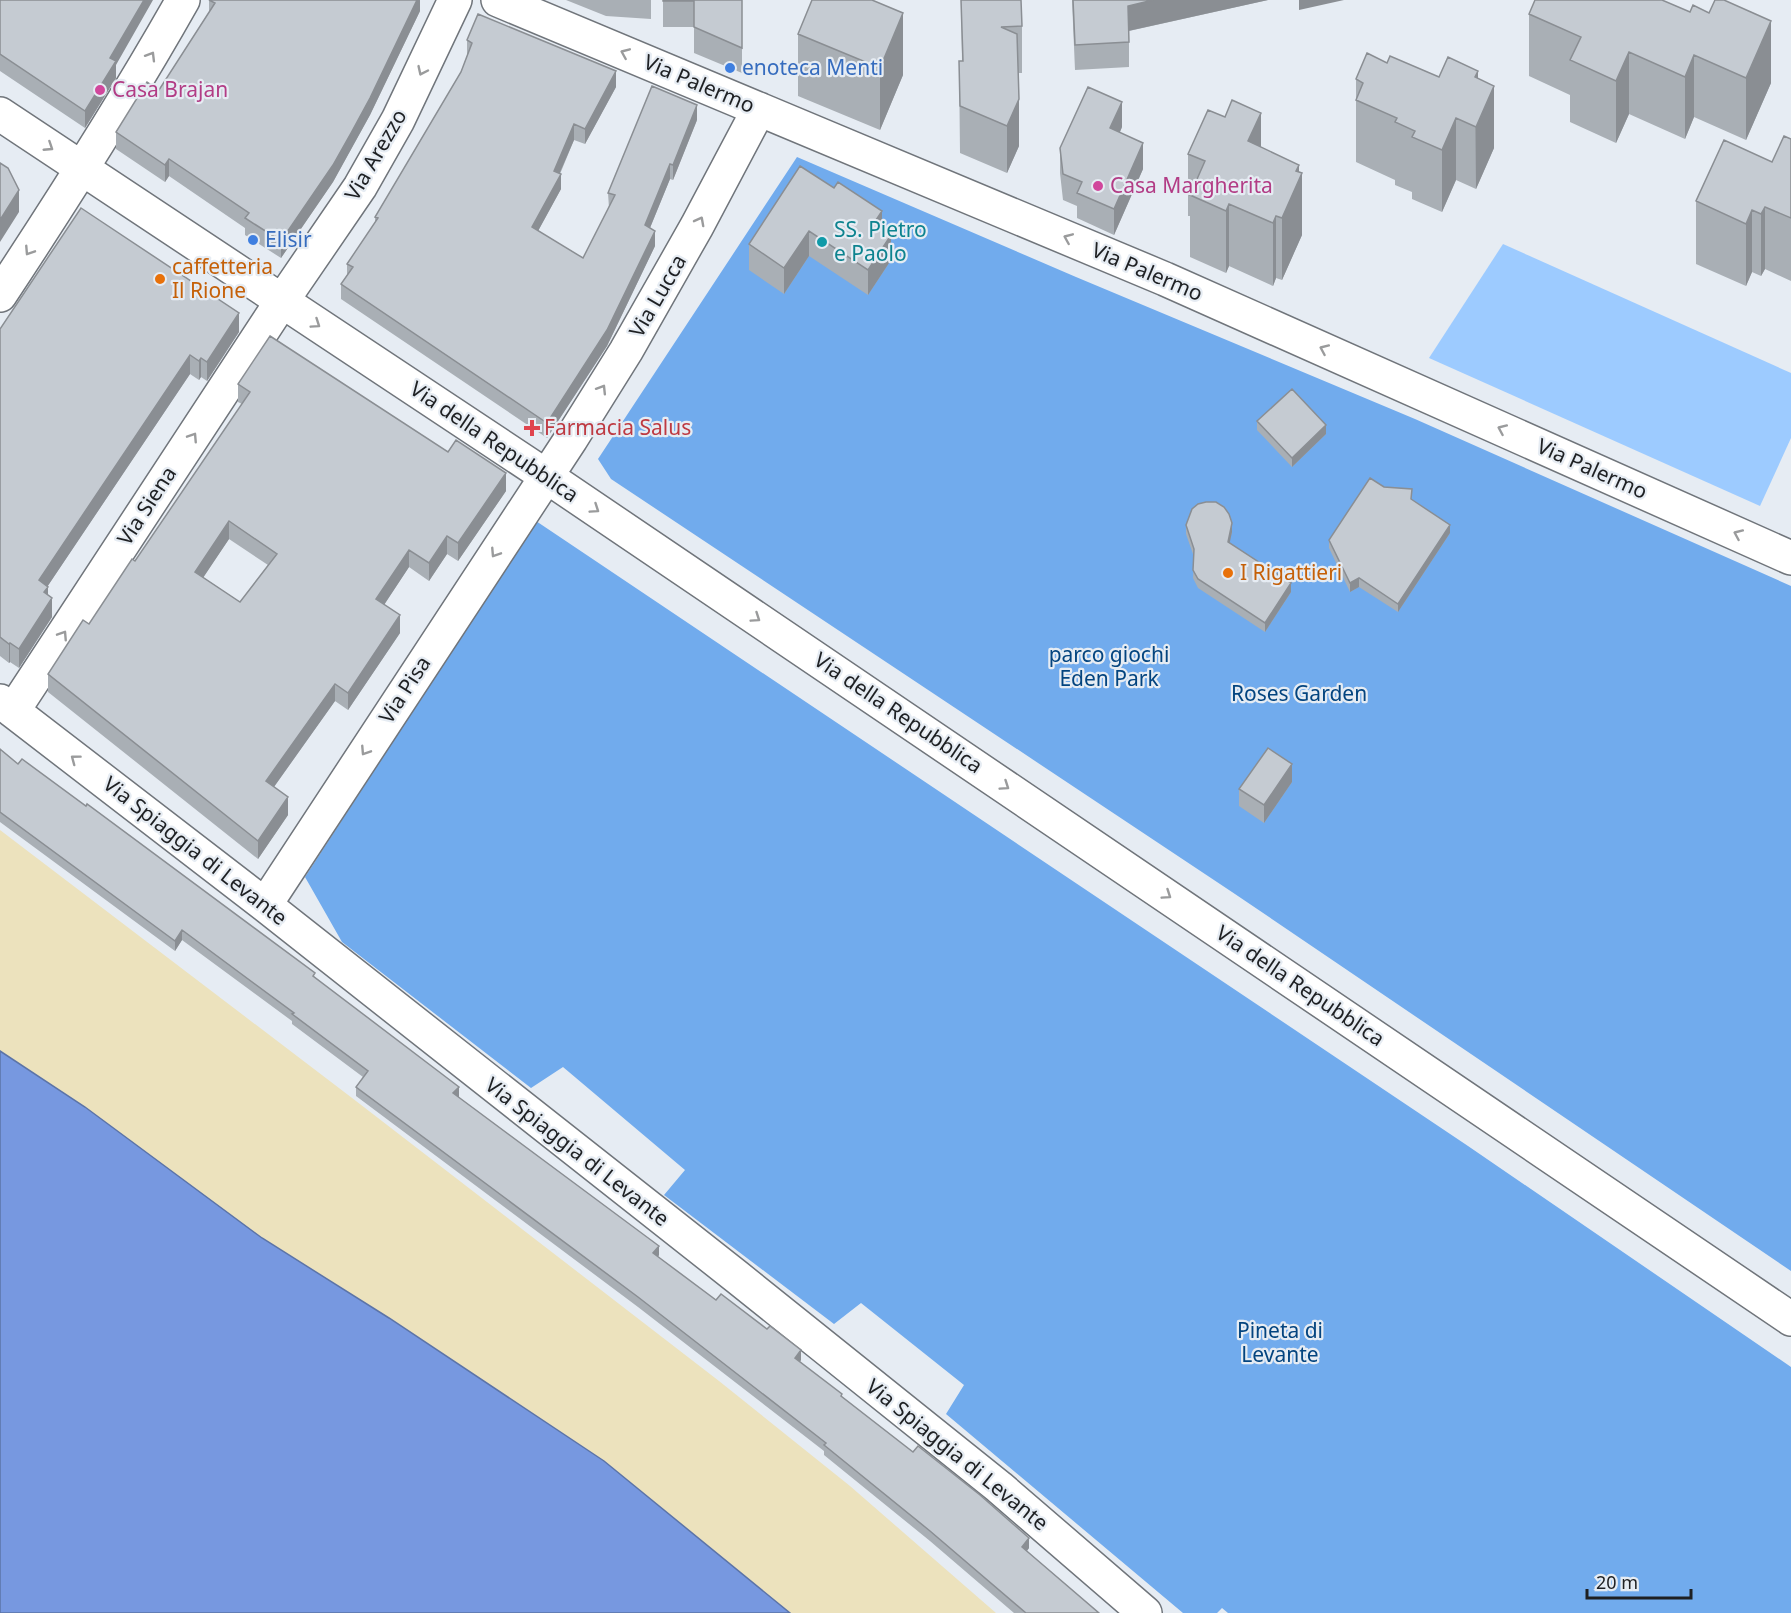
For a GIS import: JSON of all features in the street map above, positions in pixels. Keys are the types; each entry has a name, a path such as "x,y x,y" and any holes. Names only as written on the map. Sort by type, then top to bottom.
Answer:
{"street":[{"path":"0,295 82,169 153,54 183,0"},
{"name":"Via Arezzo","path":"282,301 360,187 398,120 455,0"},
{"name":"Via Palermo","path":"498,0 1187,288 1791,558"},
{"name":"Via Lucca","path":"546,476 626,351 697,226 759,109"},
{"name":"Via della Repubblica","path":"0,114 546,476 1791,1319"},
{"name":"Via Siena","path":"6,706 282,301"},
{"name":"Via Pisa","path":"265,905 546,476"},
{"name":"Via Spiaggia di Levante","path":"6,706 265,905 737,1277 999,1487 1145,1613"}],"shaded area":[{"path":"1503,244 1791,373 1791,438 1760,506 1429,358"},
{"path":"0,1051 85,1107 262,1238 389,1318 604,1461 790,1613 0,1613"}],"green space":[{"path":"797,157 1415,419 1791,586 1791,1271 1232,892 611,479 598,459"},
{"name":"Pineta di Levante","path":"536,521 1468,1146 1791,1367 1791,1613 1228,1613 1222,1608 1217,1613 1183,1613 946,1414 964,1385 861,1303 834,1324 664,1195 685,1170 563,1067 531,1088 342,942 305,877"}],"sand":[{"path":"0,830 719,1381 850,1486 996,1613 790,1613 604,1461 389,1318 262,1238 85,1107 0,1051"}],"building":[{"path":"0,0 144,0 110,58 116,61 85,111 0,54"},
{"path":"209,0 417,0 370,98 333,165 281,241 245,218 249,213 169,159 165,165 116,132 147,82 159,90 215,3"},
{"path":"663,0 742,0 742,48 694,27 694,1"},
{"path":"812,0 872,0 903,13 880,68 798,34"},
{"path":"961,0 1021,0 1022,26 1001,27 1017,34 1019,99 1007,126 960,106 959,61 963,61"},
{"path":"1073,0 1153,0 1128,6 1129,42 1075,45"},
{"path":"1535,0 1662,0 1690,12 1693,5 1709,13 1715,0 1724,0 1771,21 1746,78 1694,55 1685,77 1629,52 1616,81 1570,60 1581,37 1529,14"},
{"path":"478,14 616,71 585,129 574,124 554,171 561,174 532,227 583,258 615,195 608,193 652,86 697,105 673,165 670,164 645,225 655,231 607,330 547,423 341,284 353,267 347,264 378,218 375,217 461,72 472,43 467,40"},
{"path":"1367,53 1387,63 1390,56 1439,77 1448,57 1478,71 1475,77 1494,86 1476,127 1456,118 1442,150 1412,137 1415,131 1395,122 1397,118 1356,100 1363,83 1356,79"},
{"name":"Casa Margherita","path":"1088,87 1122,102 1110,128 1143,143 1114,209 1077,193 1082,182 1063,174 1060,148"},
{"path":"1232,100 1261,113 1248,141 1299,165 1296,171 1302,173 1282,218 1276,216 1273,223 1229,204 1226,211 1190,195 1205,161 1188,154 1208,110 1225,117"},
{"path":"1784,136 1791,139 1791,218 1765,207 1761,214 1752,210 1746,224 1696,201 1724,140 1772,162"},
{"path":"0,163 8,168 19,190 0,220"},
{"path":"800,166 834,188 838,182 882,211 874,223 891,235 868,270 809,231 784,268 749,244"},
{"path":"81,208 239,313 207,362 201,358 199,361 190,355 39,580 48,587 44,592 52,598 19,649 0,637 0,329"},
{"path":"270,336 448,452 456,440 506,473 458,543 447,536 429,563 409,550 376,599 400,615 348,693 335,684 266,781 288,797 258,841 48,674 83,620 89,624 132,559 135,561 250,392 238,384","holes":["229,521 277,554 240,602 195,572"]},
{"path":"1292,389 1326,425 1292,458 1257,421"},
{"path":"1370,478 1384,487 1412,489 1411,499 1450,525 1398,604 1359,578 1350,583 1329,540"},
{"name":"I Rigattieri","path":"1206,502 1216,502 1229,514 1232,523 1228,542 1291,583 1265,623 1198,579 1193,570 1194,549 1186,525 1192,509"},
{"path":"1268,748 1292,764 1264,805 1239,789"},
{"path":"0,749 18,764 22,759 86,806 87,804 315,973 313,976 459,1087 453,1093 659,1246 653,1253 716,1300 721,1294 767,1329 770,1326 801,1350 795,1358 913,1452 918,1446 980,1495 1029,1538 1022,1547 1099,1613 1026,1613 824,1445 826,1443 638,1297 356,1087 368,1071 292,1014 294,1013 182,930 175,941 0,812"}],"place":[{"name":"enoteca Menti","path":"730,68"},
{"name":"Casa Brajan","path":"100,90"},
{"name":"Casa Margherita","path":"1098,186"},
{"name":"Elisir","path":"253,240"},
{"name":"SS. Pietro e Paolo","path":"822,242"},
{"name":"caffetteria Il Rione","path":"160,279"},
{"name":"Farmacia Salus","path":"532,428"},
{"name":"I Rigattieri","path":"1228,573"}],"park label":[{"name":"parco giochi Eden Park","path":"1109,667"},
{"name":"Roses Garden","path":"1299,694"}]}
